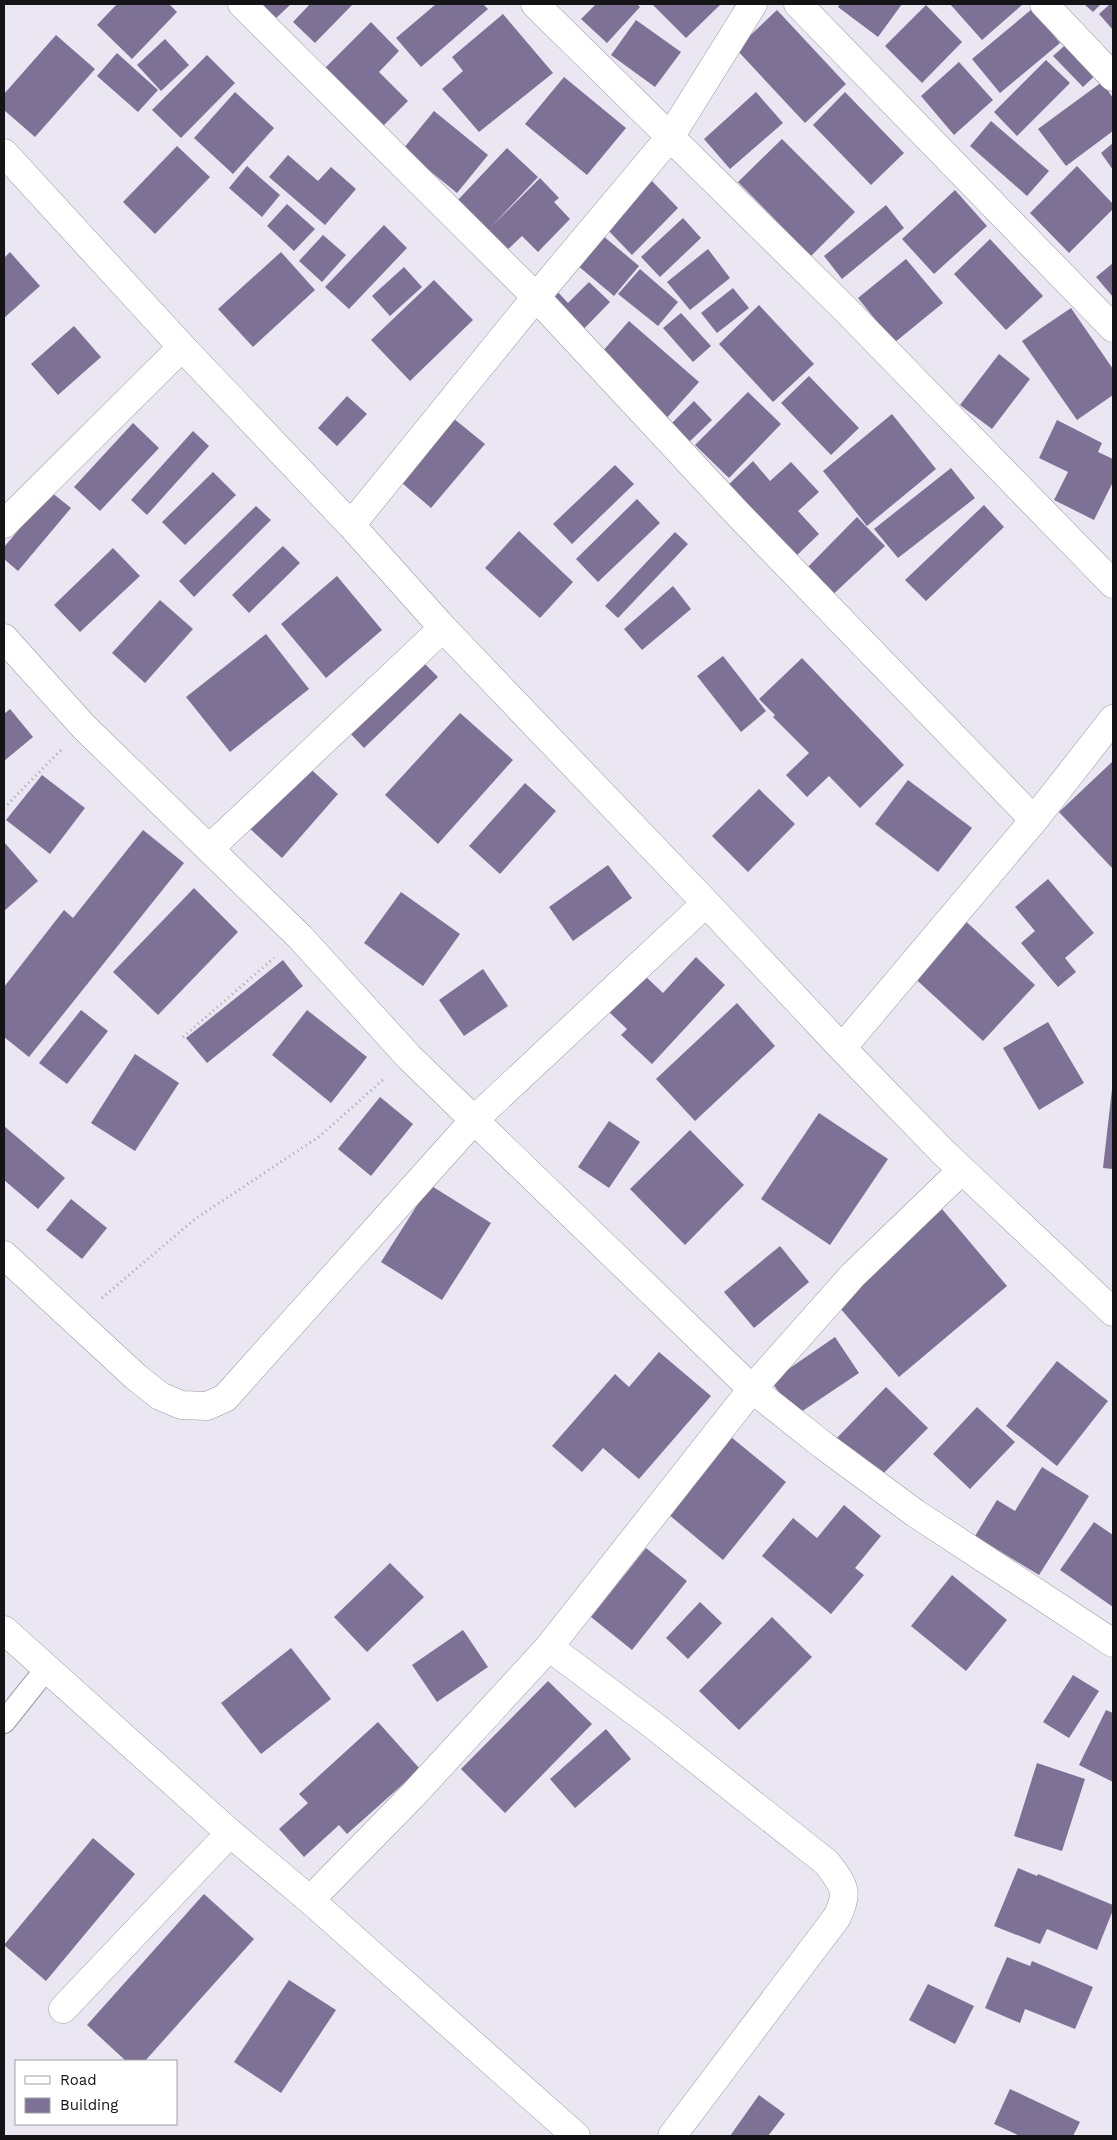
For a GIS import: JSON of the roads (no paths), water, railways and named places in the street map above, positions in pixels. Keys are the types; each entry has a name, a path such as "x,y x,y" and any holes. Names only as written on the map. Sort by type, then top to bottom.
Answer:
{"street":[{"path":"242,4 536,297 756,533 1034,820"},
{"path":"535,4 846,310 1113,584"},
{"path":"351,524 536,297 670,137 753,4"},
{"path":"798,4 1113,328"},
{"path":"1044,4 1113,77"},
{"path":"4,153 182,346 351,524 443,628 842,1048 962,1170 1113,1312"},
{"path":"4,524 182,346"},
{"path":"210,848 443,628"},
{"path":"4,638 84,727 300,937 409,1057 752,1389 824,1446 915,1512 1113,1643"},
{"path":"842,1048 1034,820 1113,718"},
{"path":"4,1254 75,1321 160,1396 181,1405 207,1406 225,1398 475,1119 706,903"},
{"path":"310,1900 413,1795 549,1647 752,1389 853,1275 962,1170"},
{"path":"4,1630 230,1833 310,1900 576,2136"},
{"path":"549,1647 827,1863 842,1884 844,1902 837,1917 672,2136"},
{"path":"63,2009 230,1833"}],"lane":[{"path":"4,1722 47,1668"}]}
